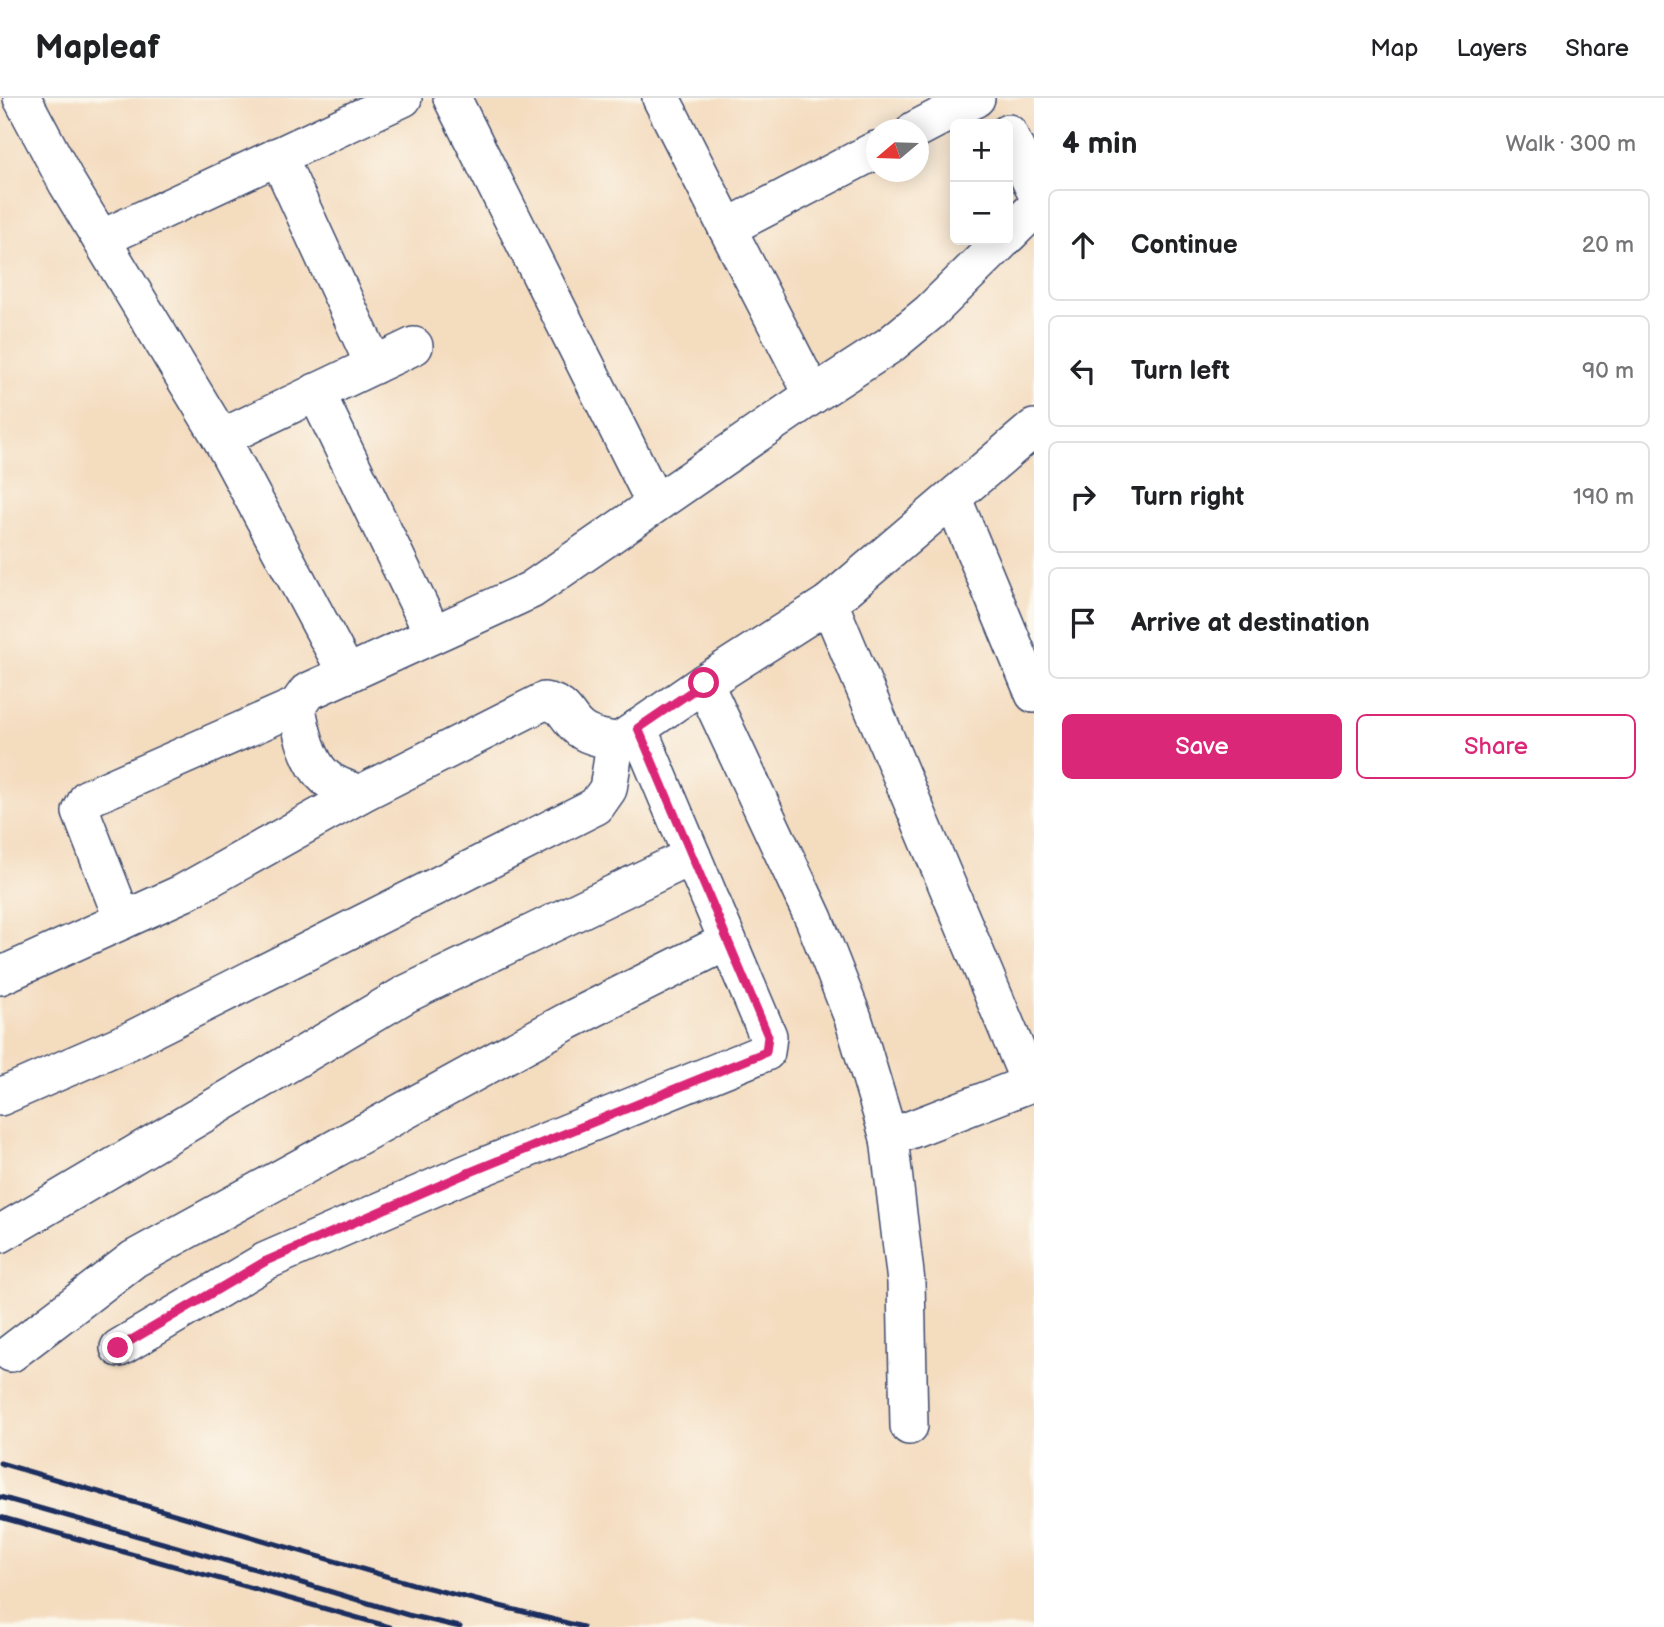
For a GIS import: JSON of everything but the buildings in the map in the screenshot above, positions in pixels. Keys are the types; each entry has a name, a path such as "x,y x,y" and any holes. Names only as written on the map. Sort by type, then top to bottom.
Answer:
{"street":[{"path":"22,98 67,184 221,438 347,674"},
{"path":"101,239 403,98"},
{"path":"452,98 656,503"},
{"path":"661,98 813,395"},
{"path":"929,123 976,98"},
{"path":"991,98 1002,119"},
{"path":"1013,144 1034,188"},
{"path":"278,156 374,365"},
{"path":"727,228 866,156"},
{"path":"1013,230 1034,209"},
{"path":"123,920 81,812 88,798 297,706 307,692 531,590 813,395 890,345 930,312 998,245"},
{"path":"221,438 414,346"},
{"path":"316,392 433,634"},
{"path":"0,1097 129,1041 596,806 608,789 614,751 628,735 829,603 1034,428"},
{"path":"953,499 1034,694"},
{"path":"829,603 1032,1083 889,1138"},
{"path":"704,683 814,919 853,1018 889,1138 906,1282 909,1426"},
{"path":"0,976 183,892 360,794 544,701 555,702 564,708 582,732 628,735"},
{"path":"297,706 308,750 325,777 360,794"},
{"path":"118,1348 266,1261 463,1175 766,1052 768,1036 692,856 628,735"},
{"path":"0,1234 406,994 692,856"},
{"path":"11,1353 134,1259 566,1022 728,941"}],"railway":[{"path":"0,1463 413,1584 583,1627"},
{"path":"0,1497 408,1615 460,1627"},
{"path":"0,1517 390,1627"}],"route":[{"path":"118,1348 266,1261 463,1175 766,1052 768,1036 638,728 704,683"}]}
